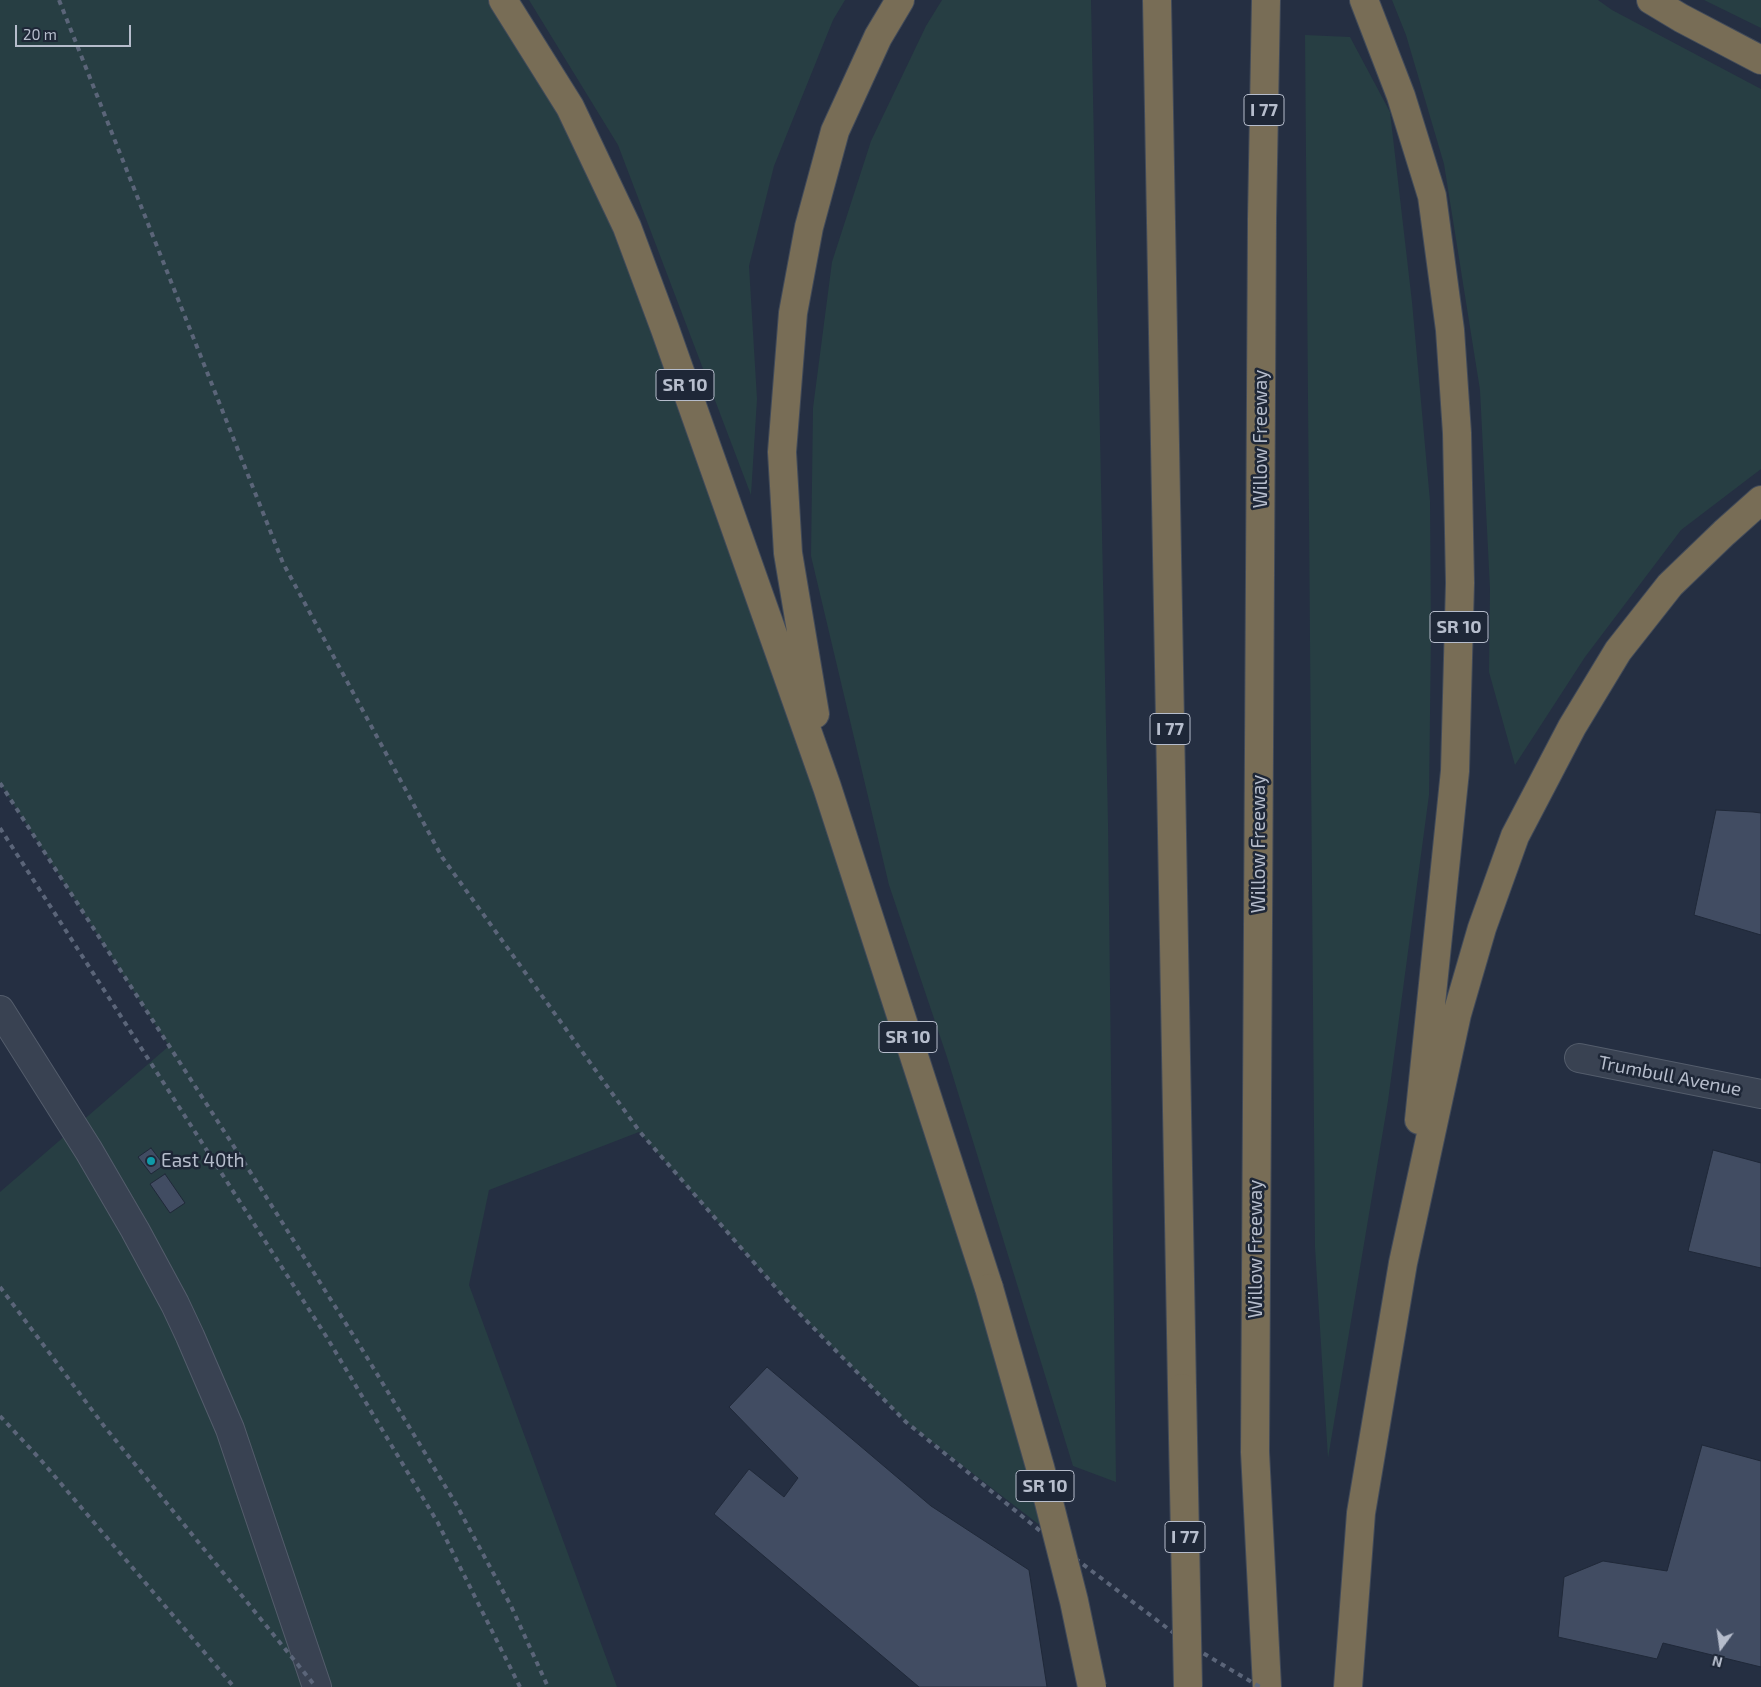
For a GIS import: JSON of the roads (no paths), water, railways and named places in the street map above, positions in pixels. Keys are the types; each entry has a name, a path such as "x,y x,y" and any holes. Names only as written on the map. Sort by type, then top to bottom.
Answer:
{"highway":[{"name":"SR 10","path":"503,0 570,107 627,227 827,787 989,1288 1040,1467 1074,1601 1092,1687"},
{"path":"827,787 788,553 782,452 793,313 809,227 835,131 878,38 900,0"},
{"name":"I 77","path":"1158,0 1188,1687"},
{"name":"Willow Freeway","path":"1266,0 1262,219 1255,1452 1267,1687"},
{"name":"SR 10","path":"1348,1687 1361,1514 1403,1263 1455,771 1460,583 1457,433 1450,330 1432,196 1401,96 1364,0"},
{"path":"1651,0 1761,60"},
{"path":"1403,1263 1457,1014 1482,928 1515,836 1572,727 1618,651 1670,585 1724,532 1761,500"}],"street":[{"path":"0,1010 89,1151 175,1304 230,1429 317,1687"},
{"name":"Trumbull Avenue","path":"1579,1058 1761,1094"}],"railway":[{"path":"59,0 283,563 442,857 640,1132 791,1305 906,1422 1060,1547 1191,1646 1260,1687"},
{"path":"0,783 258,1184 456,1504 511,1606 548,1687"},
{"path":"0,828 326,1336 438,1523 520,1687"},
{"path":"0,1287 104,1426 316,1687"},
{"path":"0,1416 40,1459 234,1687"}],"place":[{"name":"East 40th","path":"151,1161"}]}
